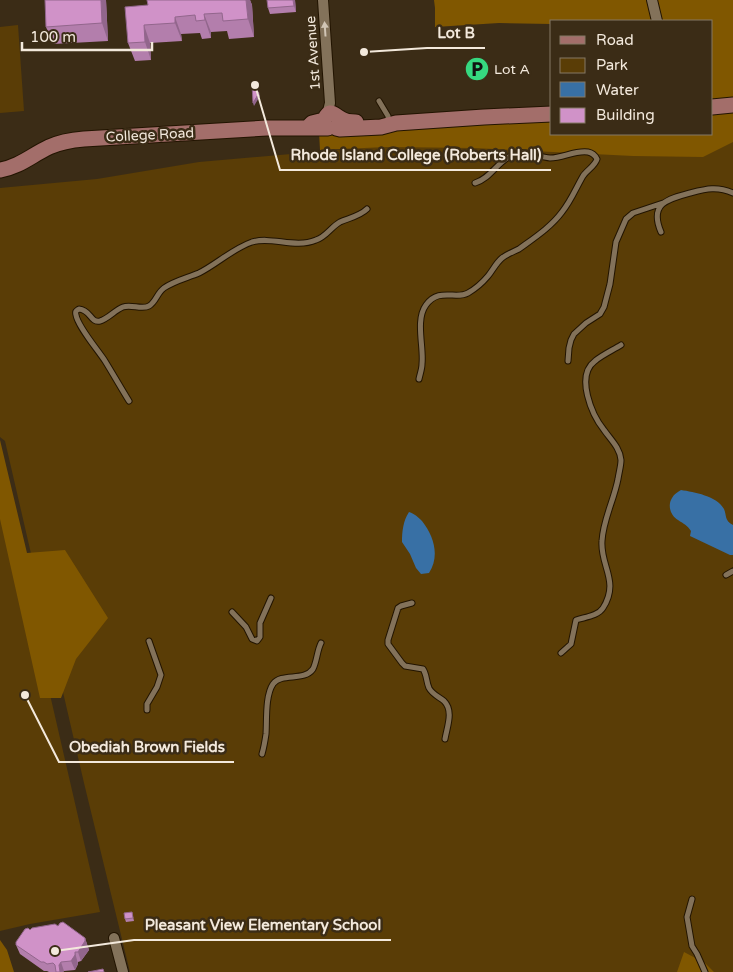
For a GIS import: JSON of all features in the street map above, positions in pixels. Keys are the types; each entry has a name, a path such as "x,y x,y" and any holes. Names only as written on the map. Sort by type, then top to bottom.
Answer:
{"street":[{"name":"1st Avenue","path":"323,0 331,118"},
{"path":"652,0 656,20"},
{"path":"713,107 733,105"},
{"name":"College Road","path":"0,170 9,169 56,144 84,138 267,128 314,128 331,118 340,129 381,127 391,123 550,114"},
{"path":"114,938 123,972"}],"lane":[{"path":"379,101 391,123"},
{"path":"419,379 422,365 421,320 422,312 427,302 444,294 466,294 482,282 502,258 547,228 563,212 582,178 597,159 588,152 551,158 519,152 496,167 489,176 475,183"},
{"path":"568,361 571,340 574,334 600,314 604,307 610,284 616,242 626,219 632,213 663,203 674,197 713,188 733,193"},
{"path":"661,232 657,218 658,211 663,203"},
{"path":"129,401 78,321 75,314 79,308 85,309 95,321 100,321 124,307 151,305 162,289 200,272 247,244 263,240 296,243 317,240 337,224 363,214 367,209"},
{"path":"561,653 571,644 576,620 599,613 604,607 611,585 602,541 605,524 618,482 621,460 618,449 603,429 592,408 586,383 587,372 595,360 621,345"},
{"path":"726,575 733,571"},
{"path":"232,612 246,627 252,639 257,641 260,637 260,623 271,598"},
{"path":"412,603 398,608 388,644 405,666 425,671 430,689 448,707 449,715 444,739"},
{"path":"147,710 161,675 148,641"},
{"path":"262,754 266,734 268,702 273,684 282,679 309,673 313,668 321,643"},
{"path":"692,899 687,917 692,946 705,972"}],"green space":[{"path":"18,25 24,111 0,113 0,27"},
{"path":"733,115 733,972 130,972 5,441 0,437 0,188 97,179 199,162 550,131 550,135 713,135"},
{"path":"0,477 100,912 0,931"}],"shaded area":[{"path":"434,0 733,0 733,142 703,157 633,156 473,148 387,147 320,150 319,132 550,118 550,135 713,135 713,20 550,20 550,24 499,23 435,27"},
{"path":"0,440 27,553 65,550 108,618 76,659 61,698 40,698 0,519"},
{"path":"0,940 7,950 14,972 0,972"},
{"path":"684,952 705,963 714,972 677,972"}],"water":[{"path":"681,490 705,495 721,505 727,520 733,525 733,555 690,536 690,529 673,516 670,511 671,501 674,495"},
{"path":"409,512 422,521 430,533 435,553 429,573 421,574 402,542 403,527"}],"building":[{"path":"45,0 101,0 102,23 46,27"},
{"path":"147,0 246,0 248,19 223,21 222,13 204,14 205,20 196,21 195,15 175,17 175,23 144,25 145,42 128,43 125,7 148,5"},
{"path":"267,0 293,0 294,6 268,8"},
{"path":"252,84 259,93 253,103"},
{"path":"132,912 133,918 125,919 124,913"},
{"path":"63,922 85,938 85,941 78,952 75,952 71,961 61,962 59,965 60,972 56,972 53,963 41,962 16,945 25,929 28,928 30,930 55,924 58,926"},
{"path":"103,969 104,972 88,972"}],"place":[{"name":"Lot B","path":"364,52"},
{"name":"Lot A","path":"477,69"},
{"name":"Rhode Island College (Roberts Hall)","path":"255,85"},
{"name":"Obediah Brown Fields","path":"25,695"},
{"name":"Pleasant View Elementary School","path":"55,951"}]}
